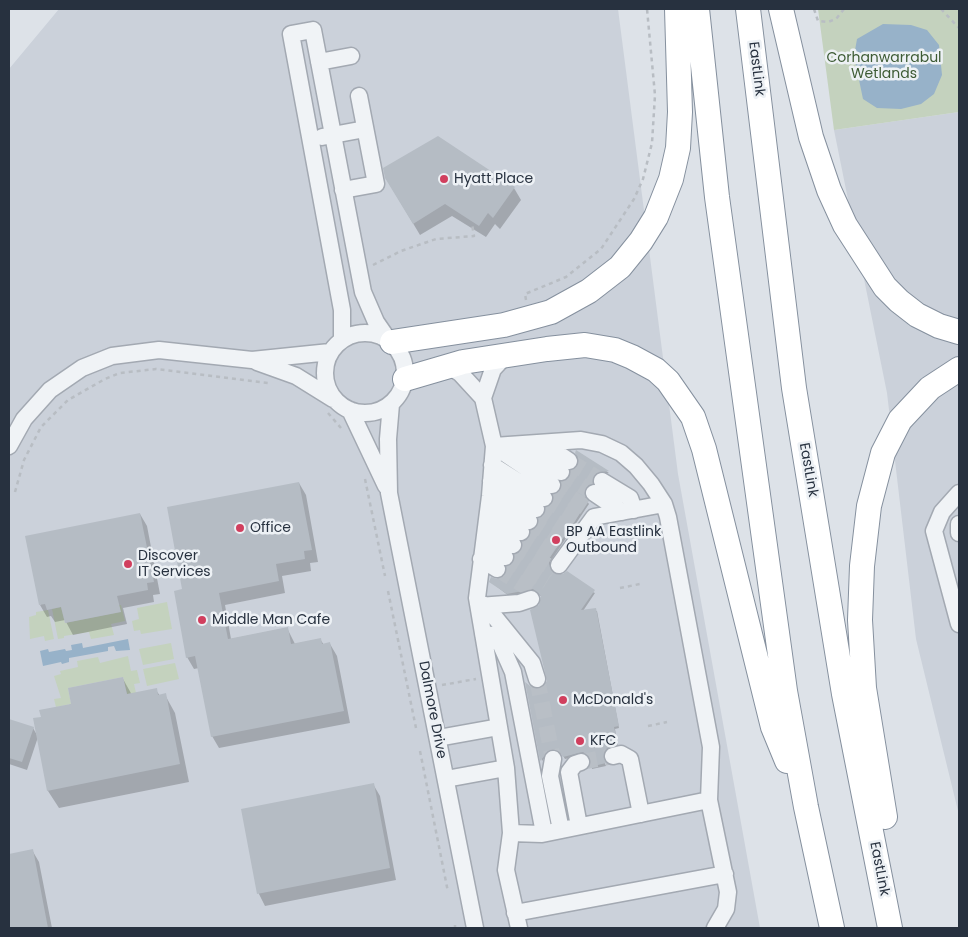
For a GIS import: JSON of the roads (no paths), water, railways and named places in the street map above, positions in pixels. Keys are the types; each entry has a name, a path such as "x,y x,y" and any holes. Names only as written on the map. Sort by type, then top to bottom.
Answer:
{"highway":[{"path":"390,340 504,325 551,312 571,302 606,279 632,253 656,217 671,179 680,132 677,9"},
{"path":"697,9 717,196 785,691 806,807 832,928"},
{"name":"EastLink","path":"748,9 794,388 844,694 890,928"},
{"path":"782,9 811,137 829,190 845,225 885,287 917,316 939,326 959,332"},
{"path":"405,379 448,366 566,346 585,346 615,350 656,370 678,394 692,417 704,449 773,727 806,807"},
{"path":"879,873 887,826 864,688 860,620 864,548 869,506 883,453 900,420 930,388 959,369"}],"street":[{"path":"252,360 296,376 316,387 337,407 371,413 391,404 403,388 405,379 404,359 376,322 363,292 313,30 291,34 342,310 342,339"},
{"path":"319,62 351,56"},
{"path":"343,190 376,184 359,96"},
{"path":"310,140 365,129"},
{"path":"337,407 326,384 324,373 330,352 342,339 353,334 364,332 390,340"},
{"path":"9,446 24,419 50,390 71,375 105,359 128,353 159,350 252,360 330,352"},
{"path":"483,398 493,369 505,356"},
{"path":"448,366 460,373 483,398 494,446 533,515"},
{"name":"Dalmore Drive","path":"391,404 388,439 389,493 475,928"},
{"name":"Dalmore Drive","path":"337,407 389,493"},
{"path":"494,446 581,440 612,448 643,474 664,504 711,747 709,800 725,874 727,900 726,909 715,928"},
{"path":"533,515 542,443"},
{"path":"519,445 533,515"},
{"path":"494,446 490,497 477,590 506,768 511,833 506,870 517,921 725,874"},
{"path":"492,465 533,515"},
{"path":"959,494 942,512 934,531 959,624"},
{"path":"490,497 533,515"},
{"path":"490,497 533,515"},
{"path":"628,511 577,529 628,511 664,504"},
{"path":"484,544 533,515"},
{"path":"484,544 533,515"},
{"path":"959,524 959,533"},
{"path":"481,606 519,603 531,600"},
{"path":"481,606 532,663 537,680"},
{"path":"483,634 492,635 502,645 513,672 544,833"},
{"path":"438,738 499,727"},
{"path":"613,756 621,754 630,759 641,814"},
{"path":"553,759 550,776 570,828"},
{"path":"570,828 569,772 575,764 582,762"},
{"path":"446,779 506,768"},
{"path":"511,833 544,833 709,800"}],"water":[{"path":"883,24 911,25 927,30 939,45 942,75 934,94 921,104 901,109 877,108 863,99 854,56 857,39"},
{"path":"128,639 130,650 116,651 114,646 108,647 108,651 69,658 69,662 62,664 61,662 43,666 40,651 48,649 49,652 65,649 66,651 72,650 71,645 82,643 83,648"}],"tunnel":[{"path":"569,461 602,481"},
{"path":"561,472 594,493"},
{"path":"552,485 585,507"},
{"path":"544,498 577,518"},
{"path":"536,509 569,530"},
{"path":"529,521 561,541"},
{"path":"521,532 553,552"},
{"path":"513,545 555,570"},
{"path":"505,557 547,582"},
{"path":"497,569 538,594"},
{"path":"537,679 553,759"},
{"path":"581,762 613,756"}],"place":[{"name":"Hyatt Place","path":"444,179"},
{"name":"Office","path":"240,528"},
{"name":"BP AA Eastlink Outbound","path":"556,540"},
{"name":"Discover IT Services","path":"128,564"},
{"name":"Middle Man Cafe","path":"202,620"},
{"name":"McDonald's","path":"563,700"},
{"name":"KFC","path":"580,741"}],"park label":[{"name":"Corhanwarrabul Wetlands","path":"884,66"}]}
